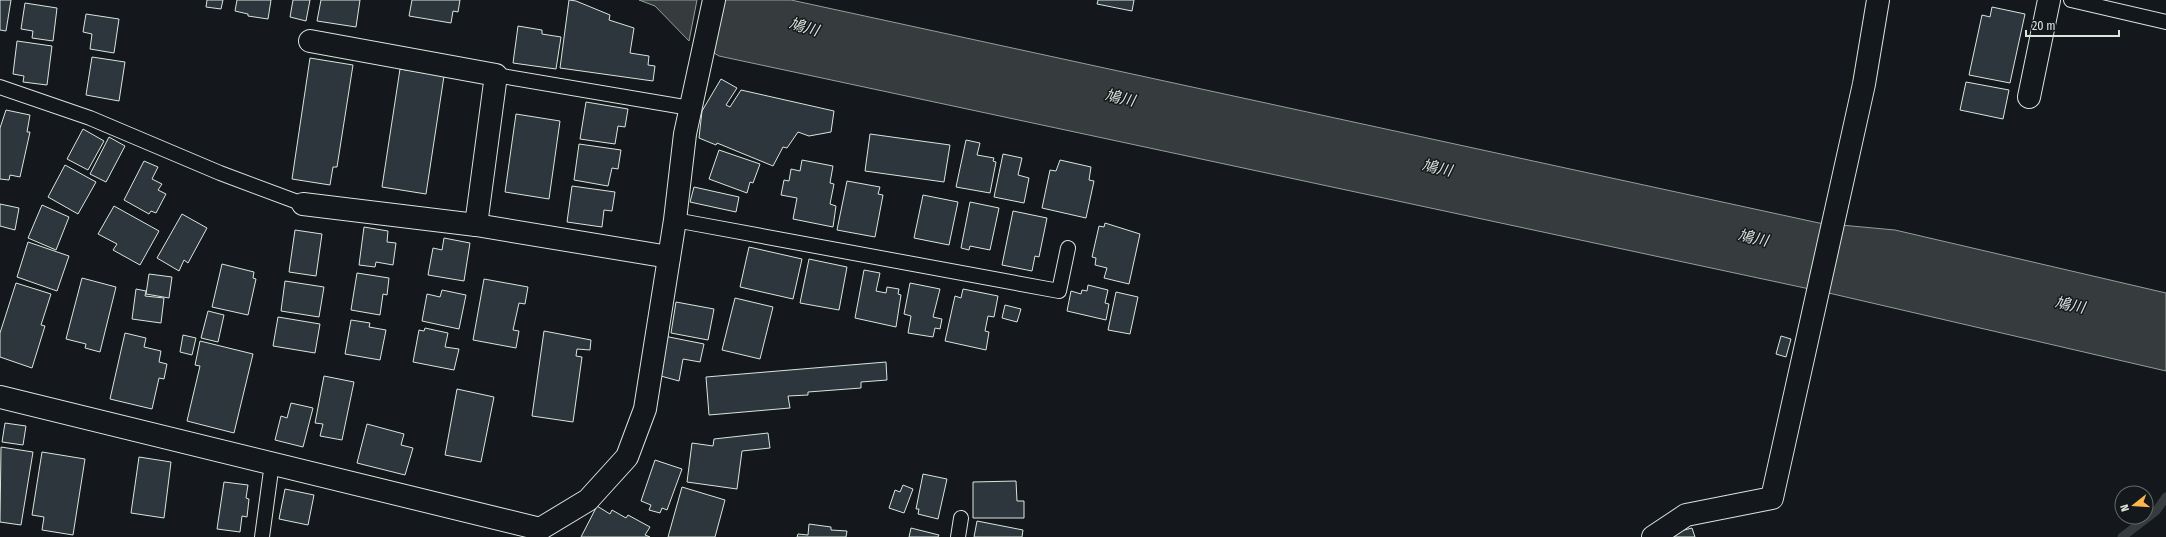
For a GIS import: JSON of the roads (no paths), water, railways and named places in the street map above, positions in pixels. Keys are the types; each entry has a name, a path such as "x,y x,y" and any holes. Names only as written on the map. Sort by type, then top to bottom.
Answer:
{"street":[{"path":"0,397 272,463 547,533 588,500 627,457 645,409 675,220 685,134 714,0"},
{"path":"1653,537 1686,515 1772,498 1864,84 1878,0"},
{"path":"2029,97 2049,0"},
{"path":"310,41 496,75 476,225"},
{"path":"303,204 476,225 669,257"}],"lane":[{"path":"2071,0 2166,22"},
{"path":"496,75 690,108"},
{"path":"0,87 90,118 220,173 303,204"},
{"path":"675,220 1060,291 1068,248"},
{"path":"262,537 272,463"},
{"path":"958,537 962,518"}],"water":[{"path":"639,0 697,0 689,41 655,6"},
{"name":"鳩川","path":"724,0 791,0 1819,223 1895,230 2166,293 2166,371 1833,294 719,56 714,53"}],"waterway":[{"path":"2122,537 2156,511 2166,497"}]}
